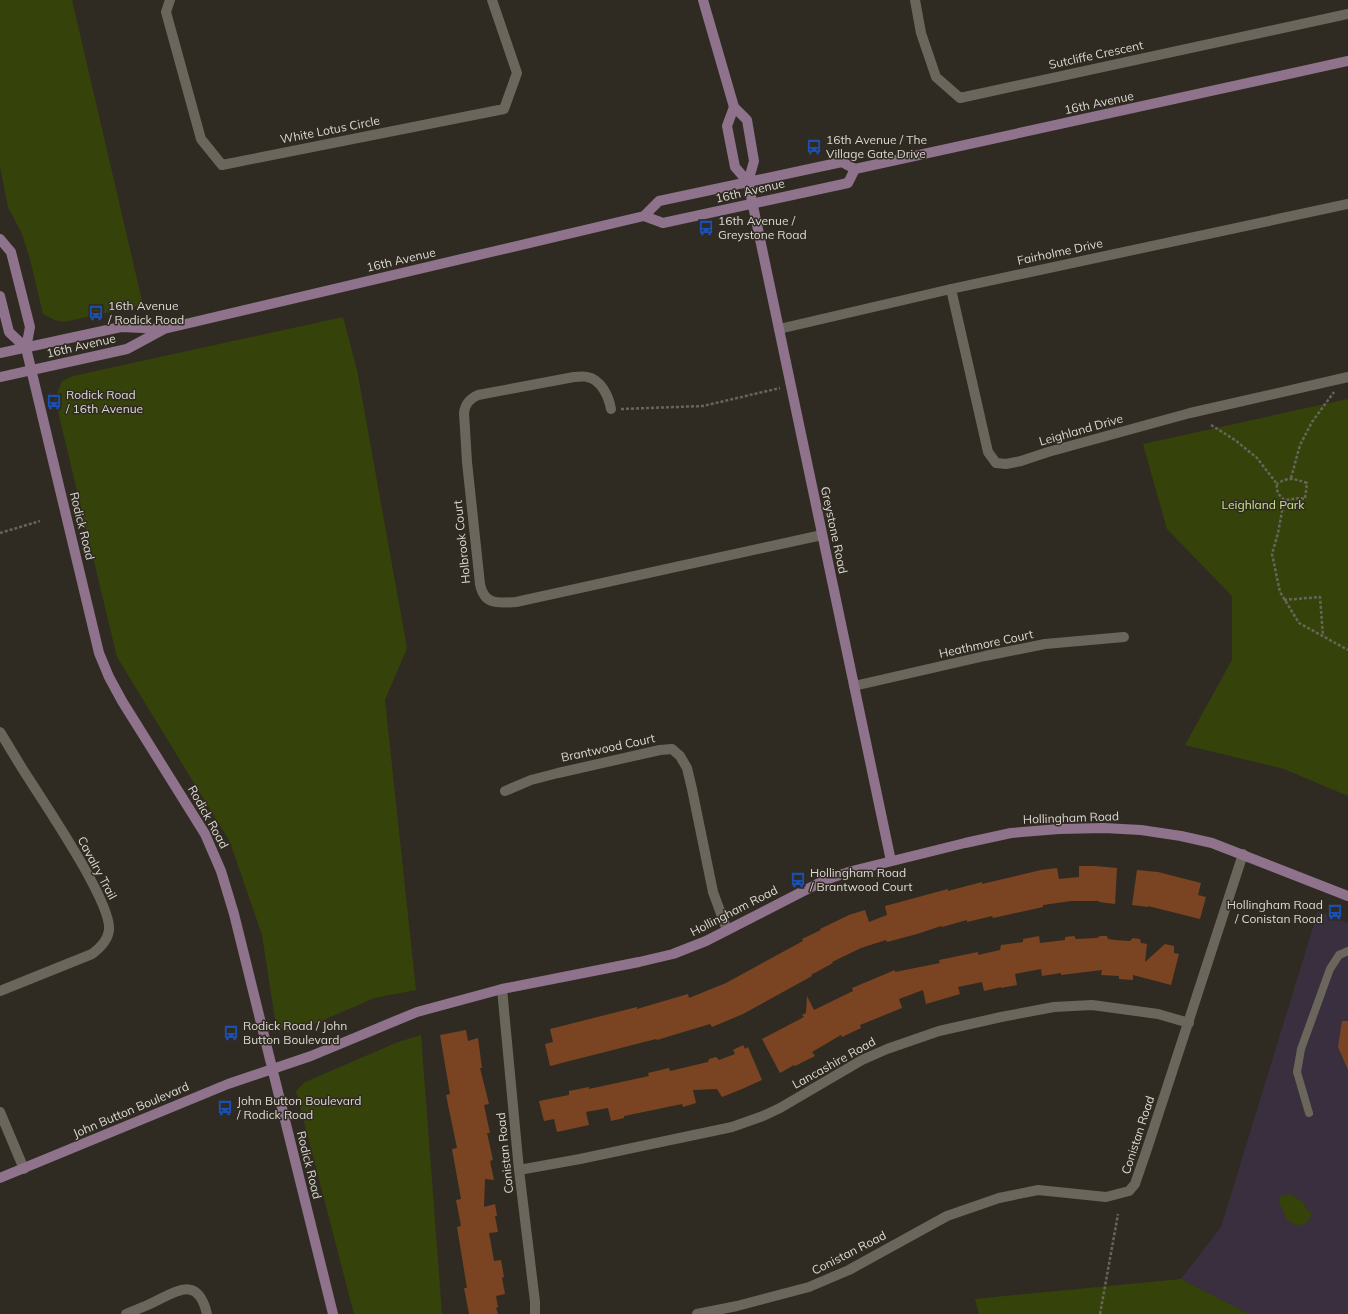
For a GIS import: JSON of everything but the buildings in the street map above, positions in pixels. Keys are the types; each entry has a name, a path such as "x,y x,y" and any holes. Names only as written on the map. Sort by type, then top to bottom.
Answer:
{"main road":[{"path":"703,0 734,107 747,120 754,161 748,182"},
{"name":"16th Avenue","path":"0,377 127,349 164,329 644,216 659,201 842,162 855,169 1348,61"},
{"path":"734,107 727,126 735,167 748,182"},
{"name":"16th Avenue","path":"644,216 663,223 848,183 855,169"},
{"name":"Greystone Road","path":"748,182 891,861"},
{"name":"Rodick Road","path":"0,239 12,252 30,327 26,348 99,653 122,701 194,816 221,871 234,914 333,1314"},
{"path":"0,296 9,332 26,348"},
{"name":"16th Avenue","path":"0,353 121,327 164,329"},
{"name":"Hollingham Road","path":"272,1069 311,1056 417,1012 502,990 673,954 701,943 825,880 852,870 936,849 1010,833 1096,828 1141,830 1181,836 1212,843 1243,854 1348,896"},
{"name":"John Button Boulevard","path":"0,1178 24,1170 228,1084 272,1069"}],"street":[{"name":"White Lotus Circle","path":"170,0 166,12 201,139 222,165 504,109 517,73 492,0"},
{"name":"Sutcliffe Crescent","path":"915,0 921,33 936,78 960,98 1348,14"},
{"name":"Fairholme Drive","path":"779,329 951,289 1348,204"},
{"name":"Leighland Drive","path":"951,289 988,452 996,463 1006,464 1021,461 1048,452 1190,413 1346,377"},
{"name":"Holbrook Court","path":"611,409 610,401 605,390 598,382 588,377 574,377 478,395 472,398 465,405 466,462 480,584 481,590 486,598 499,602 516,602 822,536"},
{"name":"Heathmore Court","path":"854,686 1045,644 1124,637"},
{"name":"Cavalry Trail","path":"0,732 99,894 108,919 109,929 106,939 92,954 0,990"},
{"name":"Brantwood Court","path":"505,791 531,780 558,773 660,750 672,749 680,756 686,768 692,789 713,892 727,930"},
{"name":"Conistan Road","path":"697,1314 738,1310 809,1287 849,1270 947,1216 999,1198 1038,1190 1106,1197 1129,1191 1135,1184 1189,1023 1243,854"},
{"name":"Conistan Road","path":"502,990 519,1170 535,1302 535,1314"},
{"name":"Lancashire Road","path":"519,1170 732,1127 764,1116 780,1108 862,1060 887,1049 939,1031 1001,1017 1054,1007 1092,1005 1158,1014 1189,1023"},
{"path":"0,1112 24,1170"},
{"path":"126,1314 152,1303 170,1293 183,1289 192,1290 201,1296 207,1314"}],"lane":[{"path":"1310,1113 1296,1072 1301,1049 1330,969 1339,955 1348,951"}],"path":[{"path":"1291,478 1300,445 1312,422 1346,377"},
{"path":"611,409 632,410 703,406 791,386"},
{"path":"1211,425 1235,440 1257,458 1277,484 1276,489 1278,494 1284,500 1290,500 1298,497 1305,499 1307,483 1291,478 1277,484"},
{"path":"1284,500 1278,533 1272,554 1280,592 1299,623 1348,650"},
{"path":"0,533 40,521"},
{"path":"1284,600 1320,597 1323,636"},
{"path":"1100,1314 1118,1214"}],"shaded area":[{"path":"1318,911 1348,923 1348,1314 1249,1314 1181,1279 1221,1227"}],"green space":[{"path":"0,0 72,0 143,305 63,322 43,314 30,259 22,234 8,207 0,167"},
{"path":"343,317 357,370 407,648 385,700 416,990 374,998 301,1030 288,1032 280,1027 275,1019 262,935 230,842 117,657 55,399 62,381 73,376"},
{"name":"Leighland Park","path":"1348,399 1348,796 1284,769 1185,745 1232,660 1232,596 1167,529 1143,444"},
{"path":"421,1035 442,1314 354,1314 296,1091 305,1082 398,1042"},
{"path":"1291,1194 1304,1203 1306,1209 1312,1213 1308,1222 1298,1226 1287,1220 1278,1200 1281,1196"},
{"path":"1181,1279 1249,1314 979,1314 975,1299"}],"place":[{"name":"16th Avenue / The Village Gate Drive","path":"814,147"},
{"name":"16th Avenue / Greystone Road","path":"706,228"},
{"name":"16th Avenue / Rodick Road","path":"96,313"},
{"name":"Rodick Road / 16th Avenue","path":"54,402"},
{"name":"Hollingham Road / Brantwood Court","path":"798,880"},
{"name":"Hollingham Road / Conistan Road","path":"1335,912"},
{"name":"Rodick Road / John Button Boulevard","path":"231,1033"},
{"name":"John Button Boulevard / Rodick Road","path":"225,1108"}]}
